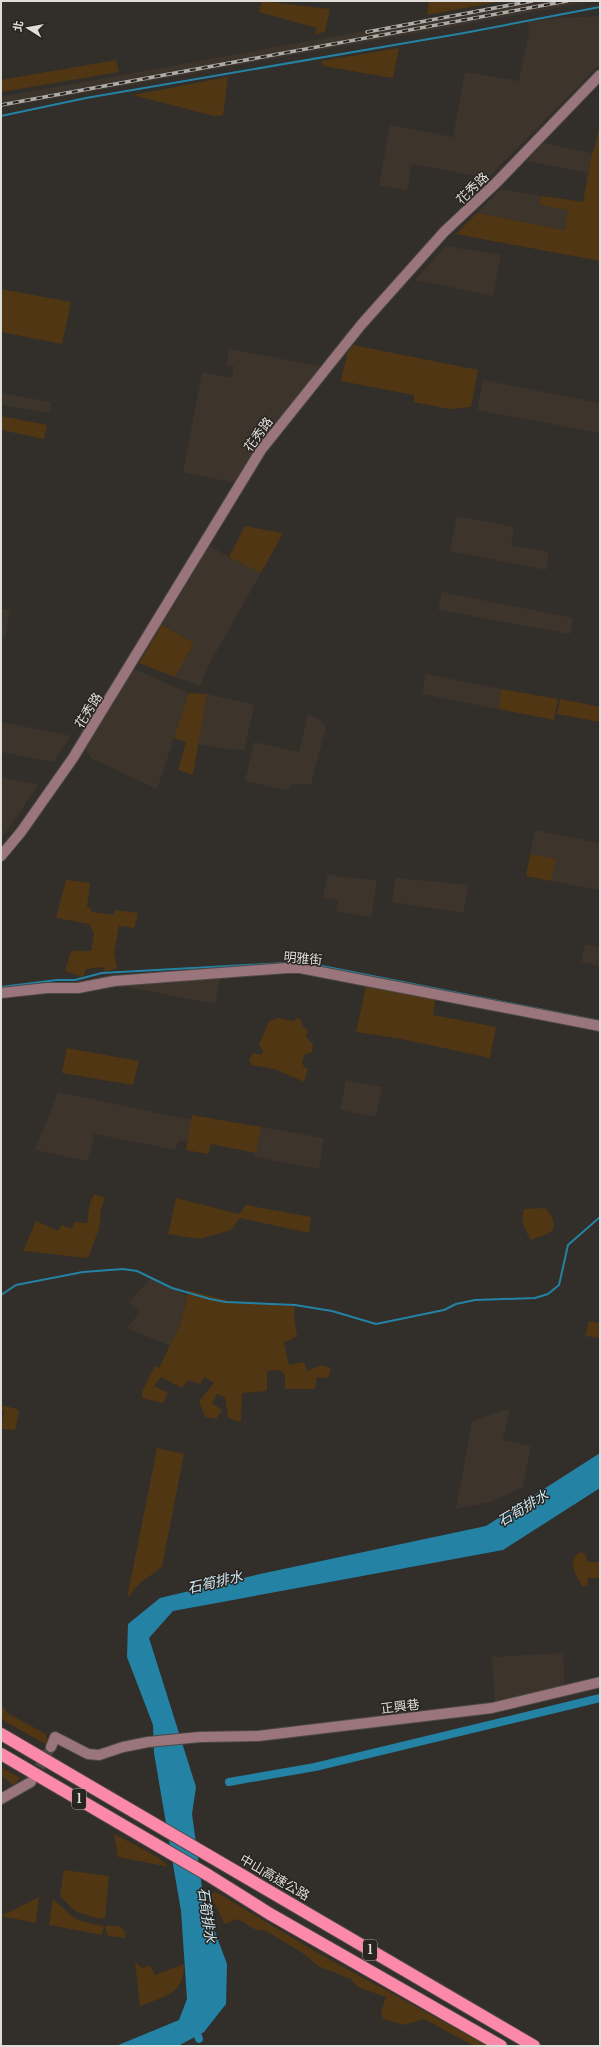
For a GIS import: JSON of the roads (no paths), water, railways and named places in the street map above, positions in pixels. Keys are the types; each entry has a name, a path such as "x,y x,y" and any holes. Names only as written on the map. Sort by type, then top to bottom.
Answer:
{"highway":[{"name":"中山高速公路","path":"1,1734 207,1853 534,2046"},
{"name":"1","path":"1,1754 208,1875 270,1914 501,2046"}],"street":[{"name":"花秀路","path":"1,856 21,832 73,758 261,450 377,307 444,232 496,183 600,75"},
{"name":"明雅街","path":"1,994 47,988 78,988 114,981 294,968 600,1026"},
{"name":"正興巷","path":"51,1747 55,1737 85,1753 95,1756 148,1742 200,1737 258,1736 492,1708 600,1682"},
{"path":"1,1799 30,1782"}],"water":[{"name":"石筍排水","path":"600,1453 600,1488 503,1550 173,1611 149,1638 196,1787 192,1814 204,1902 227,1964 226,2004 204,2032 178,2046 116,2046 179,2020 187,1999 181,1911 154,1753 153,1725 127,1657 128,1624 160,1598 260,1574 486,1526"}],"waterway":[{"path":"1,116 86,98 464,33 600,7"},
{"path":"1,987 57,980 75,980 102,973 302,962 600,1021"},
{"path":"1,1295 16,1285 83,1272 123,1269 137,1271 172,1288 210,1299 226,1302 295,1305 332,1311 376,1324 444,1310 456,1304 475,1300 535,1298 548,1294 559,1285 568,1245 600,1217"},
{"path":"229,1782 315,1767 600,1698"},
{"path":"194,2025 199,2039"}],"tunnel":[{"path":"32,1780 51,1747"}],"railway":[{"path":"367,32 532,1"},
{"path":"1,105 567,1"}]}
